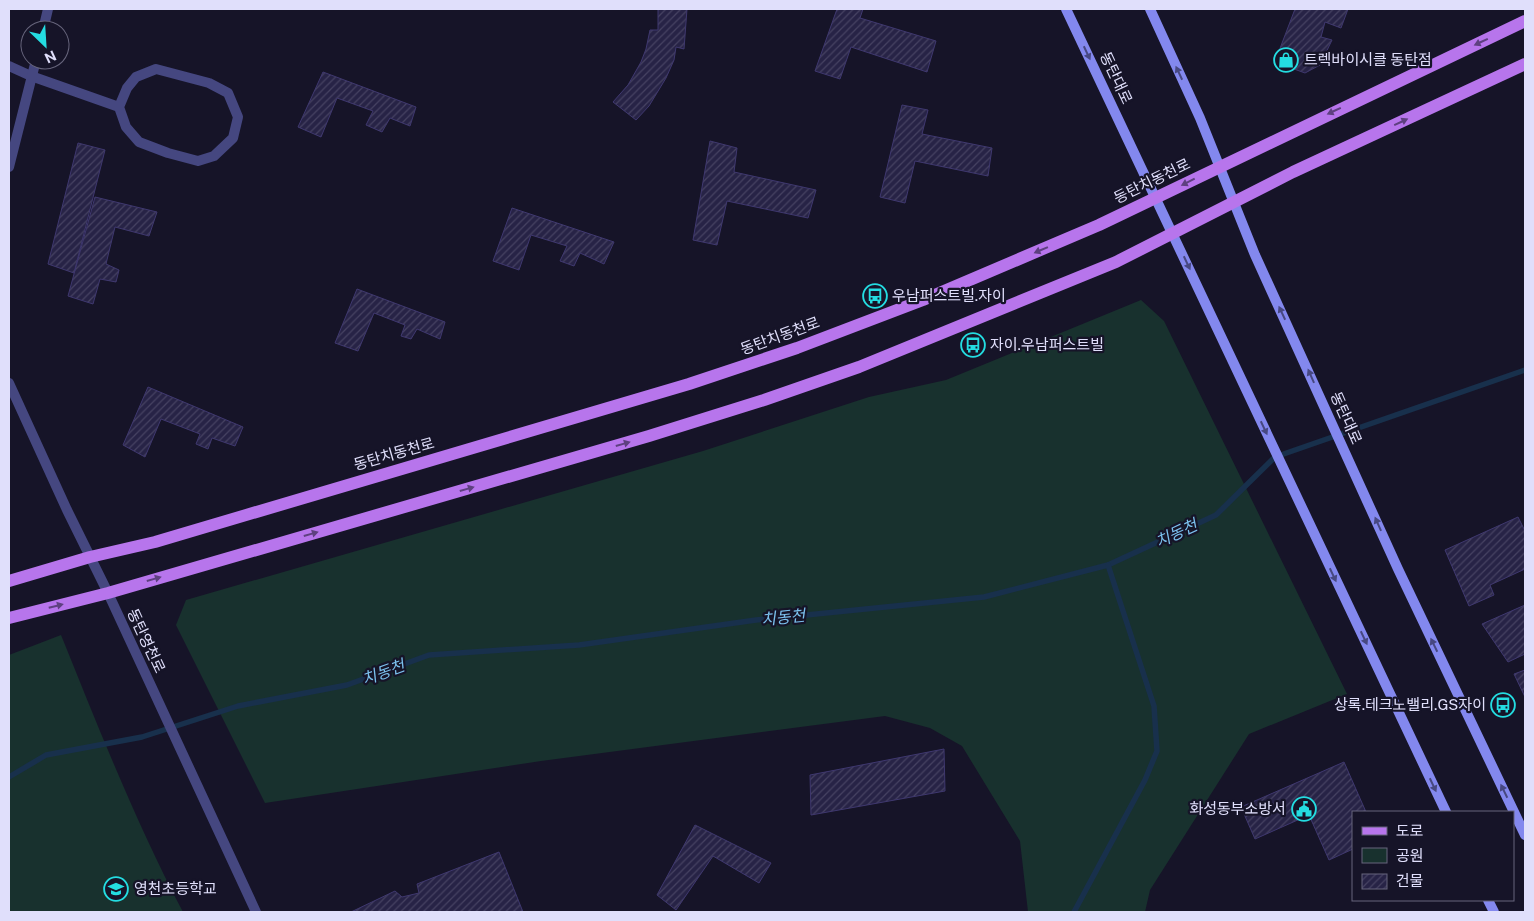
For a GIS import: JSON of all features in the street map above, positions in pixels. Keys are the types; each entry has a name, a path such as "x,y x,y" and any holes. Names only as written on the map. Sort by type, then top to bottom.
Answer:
{"main road":[{"name":"동탄대로","path":"1066,9 1446,811"},
{"name":"동탄대로","path":"1150,9 1200,118 1255,255 1398,569 1514,811"},
{"name":"동탄치동천로","path":"9,581 90,557 155,542 679,387 770,358 923,300 1099,225 1525,21"},
{"path":"9,618 108,593 649,436 764,400 859,367 1116,262 1293,172 1525,64"},
{"name":"동탄대로","path":"1514,812 1525,835"}],"street":[{"path":"9,66 119,107"},
{"path":"9,167 34,70"},
{"path":"156,70 209,83 228,93 238,117 233,138 214,156 198,161 168,153 139,142 126,127 119,107 127,88 136,77 156,70"},
{"name":"동탄영천로","path":"9,383 256,912"}],"green space":[{"path":"1141,300 1164,321 1347,694 1249,734 1150,890 1145,912 1028,912 1020,841 962,746 930,728 885,716 541,761 265,803 176,625 186,600 703,451 869,397 946,380"},
{"path":"61,635 134,810 183,912 9,912 9,655"}],"building":[{"path":"658,9 687,9 684,49 676,47 674,60 666,78 649,106 636,120 613,102 628,85 641,62 650,30 658,30"},
{"path":"837,9 863,9 860,18 936,41 927,72 851,47 840,79 815,71"},
{"path":"1295,9 1348,9 1341,28 1325,22 1321,37 1332,40 1320,65 1305,73 1283,65 1279,51"},
{"path":"323,72 416,107 410,126 390,118 382,132 366,125 373,111 337,98 321,137 298,127"},
{"path":"902,105 928,110 922,134 992,148 988,176 915,161 905,203 880,197"},
{"path":"710,141 737,148 734,172 816,190 808,218 727,201 717,245 693,240"},
{"path":"78,143 105,150 74,273 48,264"},
{"path":"95,197 157,212 149,236 115,227 106,264 119,270 116,282 100,279 93,304 68,296"},
{"path":"512,208 614,242 604,264 580,253 574,266 560,261 567,246 531,235 519,270 493,261"},
{"path":"357,289 445,322 440,339 417,329 411,339 401,336 405,325 374,313 358,351 335,343"},
{"path":"148,387 243,427 235,446 212,438 208,449 196,444 200,434 161,419 145,457 123,445"},
{"path":"1518,517 1525,531 1525,569 1490,585 1494,595 1469,606 1445,550"},
{"path":"1525,605 1525,654 1508,662 1482,624"},
{"path":"1525,670 1525,697 1514,674"},
{"path":"944,749 945,791 811,815 810,775"},
{"name":"화성동부소방서","path":"1344,762 1366,811 1352,811 1352,849 1329,860 1309,815 1255,839 1241,807"},
{"path":"695,825 771,863 759,883 713,856 676,910 657,895"},
{"path":"499,852 523,912 351,912 395,891 402,897 419,893 417,884"}],"waterway":[{"name":"치동천","path":"9,777 46,755 142,737 238,706 347,685 429,655 579,645 756,620 984,597 1108,565 1216,515 1275,457 1525,370"},
{"path":"1074,912 1145,780 1157,751 1154,706 1108,565"}],"place":[{"name":"트렉바이시클 동탄점","path":"1286,60"},
{"name":"우남퍼스트빌.자이","path":"875,296"},
{"name":"자이.우남퍼스트빌","path":"973,345"},
{"name":"상록.테크노밸리.GS자이","path":"1503,705"},
{"name":"화성동부소방서","path":"1304,809"},
{"name":"영천초등학교","path":"116,889"}]}
